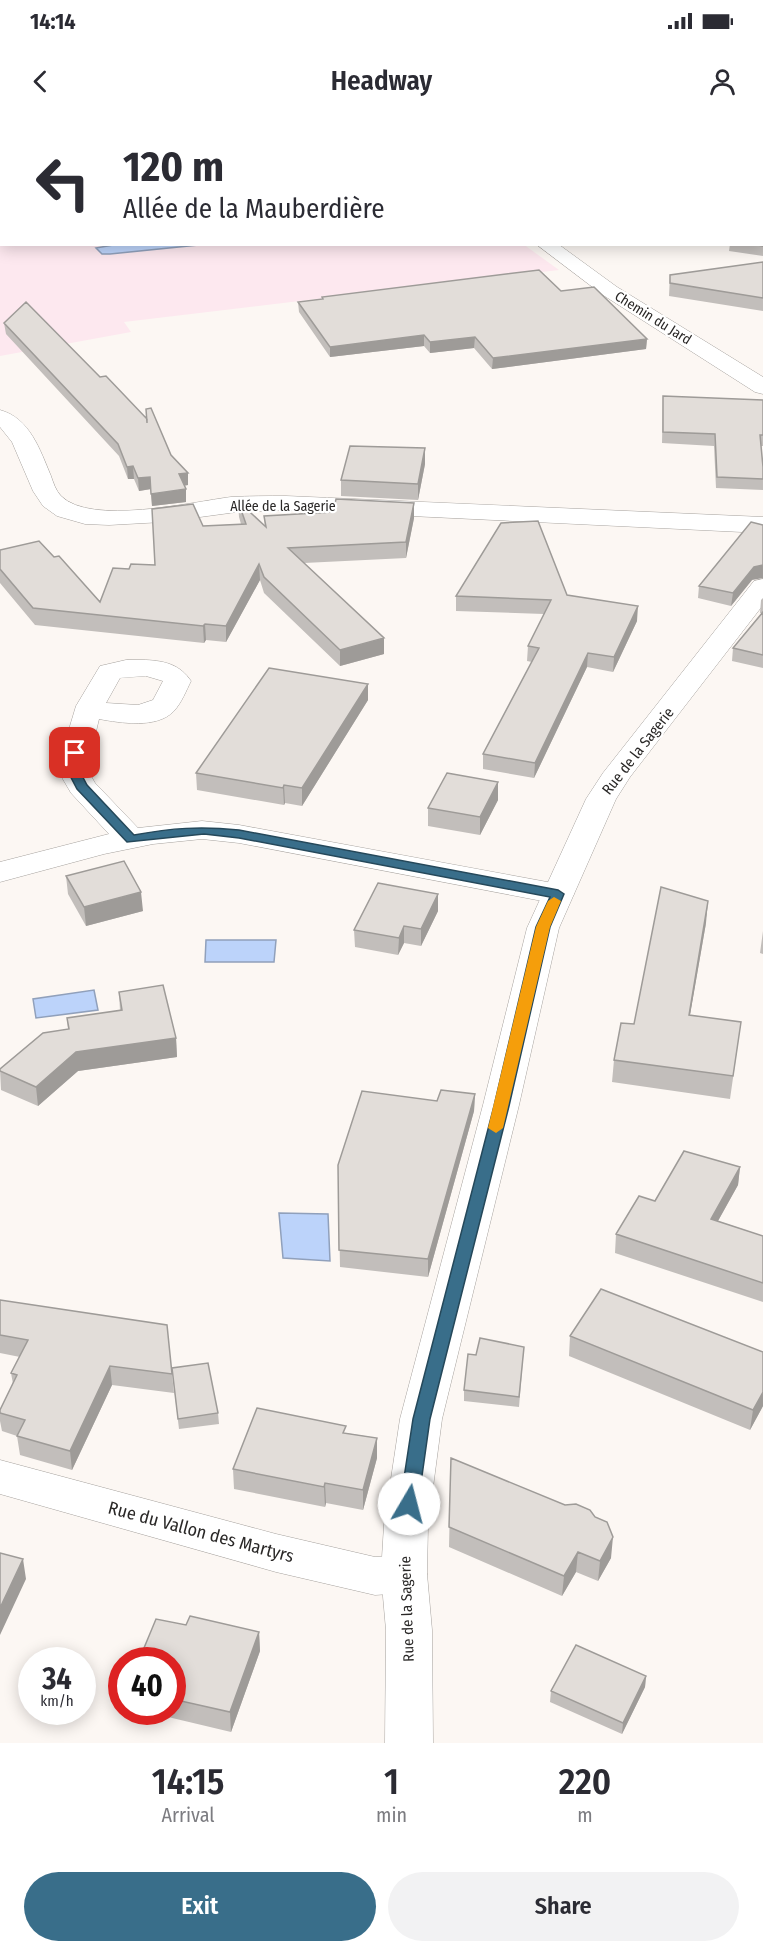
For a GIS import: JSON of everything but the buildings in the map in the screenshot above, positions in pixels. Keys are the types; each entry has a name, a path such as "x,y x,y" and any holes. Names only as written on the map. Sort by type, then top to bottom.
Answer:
{"street":[{"name":"Chemin du Jard","path":"548,246 610,291 763,387"},
{"name":"Allée de la Sagerie","path":"0,417 14,424 51,500 71,512 93,517 119,519 234,505 285,503 763,525"},
{"name":"Rue de la Sagerie","path":"409,1743 409,1630 404,1574 406,1525 421,1419 501,1106 543,927 601,799 612,782 763,587"},
{"path":"89,709 79,737 72,768 82,787 131,839"},
{"path":"0,872 131,839 175,831 204,830 227,832 558,894"},
{"name":"Rue du Vallon des Martyrs","path":"0,1477 276,1553 375,1576 404,1574"}],"shaded area":[{"path":"0,246 526,246 559,270 124,322 131,332 0,356"}],"water":[{"path":"188,246 110,254 102,254 96,248"},
{"path":"206,940 276,940 274,962 205,962"},
{"path":"94,990 98,1010 36,1018 33,999"},
{"path":"279,1213 328,1214 330,1261 283,1258"}],"slow traffic":[{"path":"496,1128 543,927 554,901"}],"route":[{"path":"75,753 72,768 82,787 131,839 175,831 204,830 239,834 558,894 543,927 501,1106 421,1419 409,1504"}]}
